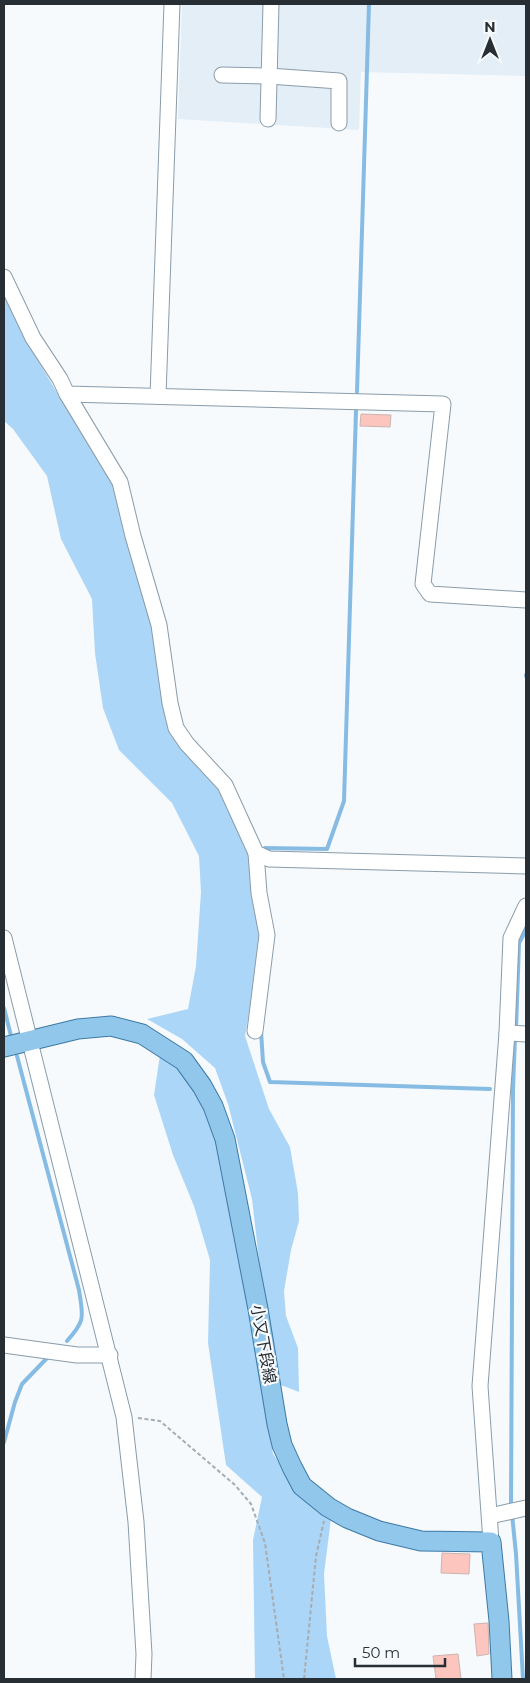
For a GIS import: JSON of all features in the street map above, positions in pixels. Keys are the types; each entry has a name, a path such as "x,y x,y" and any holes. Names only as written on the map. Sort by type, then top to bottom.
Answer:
{"main road":[{"name":"小又下段線","path":"4,1047 78,1029 111,1026 142,1034 184,1061 202,1086 213,1106 225,1140 258,1309 277,1424 282,1445 302,1486 328,1507 348,1518 380,1531 421,1541 491,1542"},
{"path":"491,1542 499,1621 502,1679"}],"street":[{"path":"158,396 172,4"},
{"path":"268,119 271,4"},
{"path":"222,75 339,81 339,123"},
{"path":"4,277 32,338 60,379 67,394 120,482 133,536 159,625 170,703 176,728 187,744 225,785 256,853 259,893 267,935 255,1031"},
{"path":"67,394 443,404 423,584 430,594 526,600"},
{"path":"256,853 269,859 526,866"},
{"path":"491,1542 480,1386 507,1033 511,938 526,906"},
{"path":"4,938 124,1417 136,1522 144,1654 142,1679"},
{"path":"507,1033 526,1034"},
{"path":"4,1345 77,1355 110,1355"},
{"path":"490,1516 526,1508"}],"path":[{"path":"124,1417 160,1421 235,1484 251,1504 265,1544 284,1679"},
{"path":"304,1679 316,1556 328,1507"}],"shaded area":[{"path":"182,4 526,4 526,76 361,72 359,130 178,119"},
{"path":"4,289 37,359 115,487 128,544 146,591 169,730 186,755 214,779 251,860 262,937 245,1036 269,1109 290,1147 298,1193 299,1221 291,1250 284,1291 286,1316 298,1348 299,1392 273,1382 252,1199 228,1104 215,1068 182,1039 147,1019 188,1009 196,966 201,892 199,856 172,803 119,750 103,708 95,653 92,599 61,539 47,476 13,429 4,421"},
{"path":"160,1055 183,1070 199,1094 216,1136 244,1258 259,1370 273,1454 301,1494 331,1518 324,1574 327,1636 336,1679 255,1679 253,1540 262,1497 226,1465 208,1343 210,1260 194,1206 173,1155 154,1095"}],"building":[{"path":"361,414 391,415 390,427 360,426"},
{"path":"442,1553 470,1554 469,1574 441,1573"},
{"path":"488,1623 489,1654 477,1656 474,1624"},
{"path":"458,1654 461,1679 436,1679 433,1656"}],"waterway":[{"path":"357,392 369,4"},
{"path":"265,848 327,849 344,801 356,411"},
{"path":"516,1030 519,943 526,930"},
{"path":"4,1008 11,1036"},
{"path":"261,1031 263,1062 270,1082 490,1089"},
{"path":"511,1507 513,1089 515,1037"},
{"path":"17,1056 79,1290 82,1318 67,1341"},
{"path":"4,1442 22,1384 49,1356"},
{"path":"512,1514 523,1679"}]}
